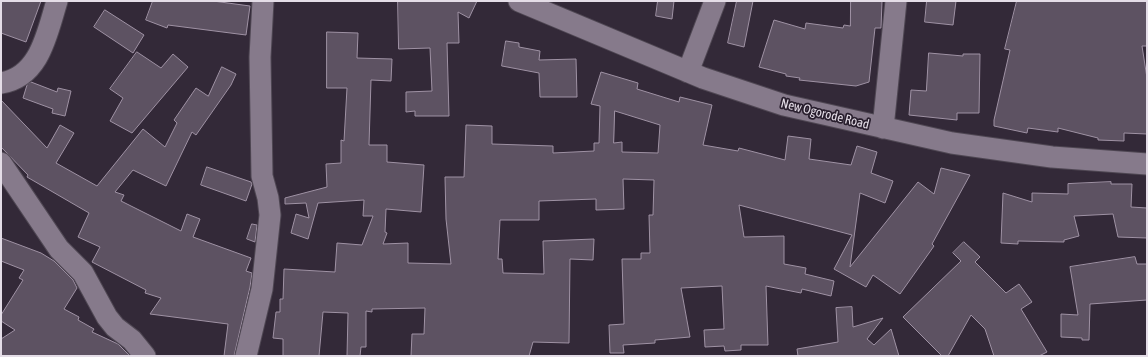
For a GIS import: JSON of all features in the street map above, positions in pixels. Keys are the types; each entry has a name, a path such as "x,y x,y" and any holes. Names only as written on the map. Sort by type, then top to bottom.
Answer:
{"street":[{"path":"1,83 9,82 24,74 35,62 44,43 57,1"},
{"path":"246,356 262,289 270,215 268,198 262,176 260,57 263,1"},
{"name":"New Ogorode Road","path":"519,1 703,78 784,105 952,143 1052,157 1147,164"},
{"path":"688,72 715,1"},
{"path":"883,128 896,1"},
{"path":"1,163 59,249 82,273 107,317 115,327 132,340 145,356"}],"building":[{"path":"1,1 41,1 26,42 1,33"},
{"path":"153,1 213,1 250,6 246,35 168,25 167,28 146,20"},
{"path":"398,1 477,1 469,18 458,12 459,43 447,43 449,116 415,116 415,111 406,112 406,92 432,91 430,48 399,49"},
{"path":"658,1 674,1 672,19 656,16"},
{"path":"737,1 753,1 744,47 728,43"},
{"path":"851,1 882,1 881,28 875,28 869,82 856,86 799,80 800,78 786,76 786,74 759,67 774,20 805,29 806,23 843,28 844,25 850,26"},
{"path":"927,1 956,1 953,25 925,22"},
{"path":"1017,1 1147,1 1147,46 1142,46 1147,78 1147,134 1124,133 1124,141 1098,140 1098,138 1058,128 1058,132 1028,128 1027,133 994,126 994,120 1010,50 1005,49"},
{"path":"105,10 144,35 133,53 94,27"},
{"path":"327,32 358,33 357,58 392,59 391,81 371,80 369,145 387,145 387,162 424,165 421,212 386,209 385,232 387,233 383,244 408,243 408,263 451,264 446,219 445,177 464,177 466,125 492,126 492,144 553,146 553,153 594,151 594,143 599,143 600,106 591,104 601,72 638,83 637,89 679,102 680,97 712,105 703,145 738,151 739,148 785,160 788,136 811,139 809,159 851,165 857,146 877,152 871,173 893,181 885,203 860,193 850,267 918,182 934,194 941,168 970,175 932,244 934,246 900,294 873,275 866,287 834,269 852,235 739,205 744,237 784,236 784,264 806,268 805,274 834,281 831,296 802,289 801,293 766,286 768,345 741,345 741,350 725,351 724,346 705,347 704,330 724,329 722,286 681,288 690,337 655,340 655,343 623,345 624,353 610,353 609,325 624,324 622,259 641,259 641,253 650,253 649,215 653,215 654,180 623,179 624,209 596,210 596,199 539,201 539,220 500,220 498,259 502,259 503,273 544,274 543,241 594,239 593,260 570,259 569,343 533,342 529,356 411,356 412,334 424,334 425,308 372,309 372,312 366,311 366,347 361,347 360,356 347,356 348,313 323,312 319,356 283,356 283,339 273,338 276,312 280,312 280,299 283,299 284,269 335,272 337,243 362,245 373,216 363,216 364,200 318,203 308,239 291,233 296,214 309,218 306,203 285,204 285,198 327,187 326,164 341,163 341,140 344,141 347,88 327,88","holes":["615,111 660,125 658,153 622,152 622,142 614,143"]},
{"path":"506,41 519,43 519,47 540,51 539,60 576,59 577,97 540,97 539,73 502,66"},
{"path":"137,52 161,68 173,54 188,67 132,133 110,121 123,98 110,89"},
{"path":"929,53 963,56 963,54 980,54 979,113 957,113 957,120 909,115 911,90 926,91"},
{"path":"222,67 236,74 231,85 196,135 192,132 166,186 133,170 115,192 124,195 121,201 181,231 187,214 200,219 193,237 251,258 246,271 252,273 250,287 234,356 224,356 228,324 150,314 161,298 145,293 146,290 92,262 100,247 78,237 89,213 27,177 28,175 1,147 1,100 47,148 60,125 74,133 56,163 97,186 143,129 165,147 177,123 174,120 196,88 208,96"},
{"path":"31,82 57,92 58,88 71,91 65,116 52,113 53,109 23,98 27,85"},
{"path":"207,167 251,182 252,184 246,201 201,185"},
{"path":"1111,182 1111,184 1132,184 1131,207 1147,208 1147,238 1118,237 1113,214 1074,216 1079,236 1064,240 1064,242 1018,241 1018,244 1001,243 1003,193 1032,202 1032,193 1068,194 1068,184"},
{"path":"252,224 257,225 255,242 247,239"},
{"path":"1,238 41,253 54,261 73,280 77,288 64,309 79,317 78,320 94,329 92,332 118,344 130,356 1,356 1,339 15,330 1,321 1,315 23,280 19,278 24,270 1,261"},
{"path":"964,242 980,257 975,262 1006,293 1019,284 1032,302 1021,309 1047,352 1039,356 994,356 985,329 971,315 948,356 942,356 903,317 961,261 953,253"},
{"path":"1135,257 1137,264 1147,264 1147,300 1090,304 1089,340 1082,340 1082,338 1061,337 1061,314 1078,315 1070,267"},
{"path":"852,307 853,327 883,318 867,339 874,345 891,329 899,356 798,356 797,349 838,342 836,308"}]}
